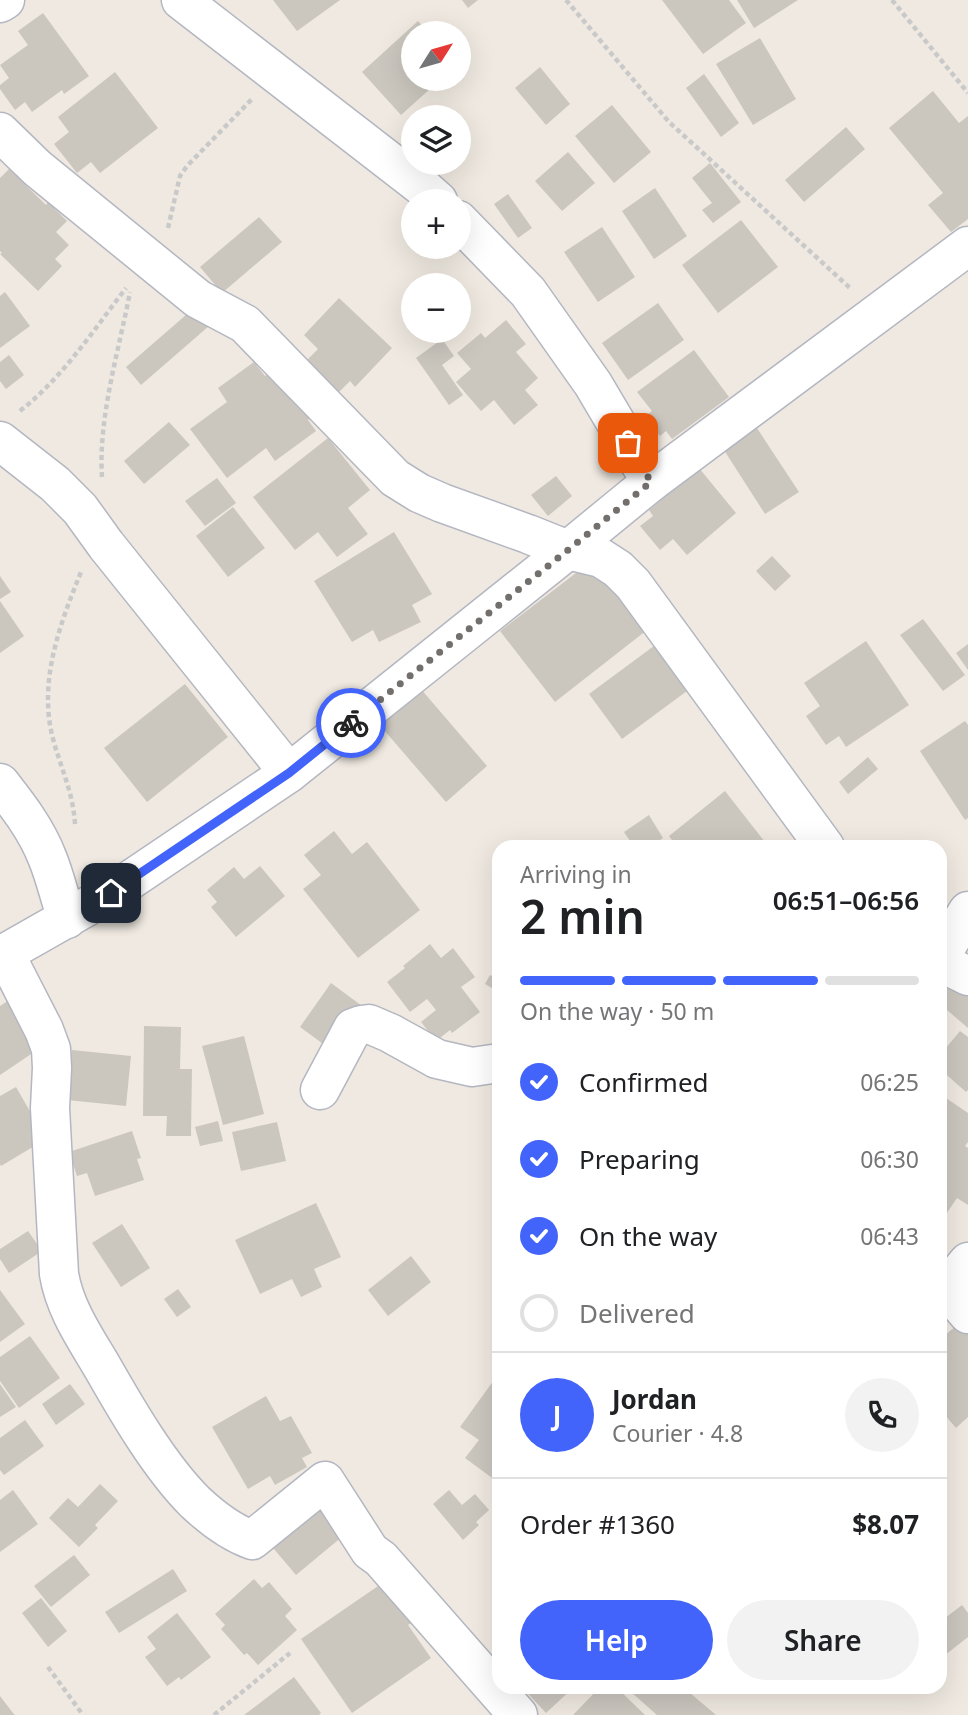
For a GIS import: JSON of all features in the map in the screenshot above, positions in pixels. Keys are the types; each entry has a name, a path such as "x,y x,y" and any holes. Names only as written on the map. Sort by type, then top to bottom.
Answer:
{"street":[{"path":"0,3 5,0"},
{"path":"181,0 425,189"},
{"path":"0,132 37,168 198,299 246,324 395,478 442,503 568,550 601,558 618,569 633,584 820,840"},
{"path":"471,233 528,292 593,384 651,482"},
{"path":"492,1685 381,1559 370,1551 325,1481 252,1540 234,1533 193,1500 128,1412 70,1312 62,1290 50,1108 51,1049 44,1030 2,955 111,893 289,773 651,482 968,246"},
{"path":"0,441 55,484 80,509 289,773"},
{"path":"0,783 37,836 48,858 67,919"},
{"path":"947,947 968,911"},
{"path":"947,963 968,976"},
{"path":"320,1090 353,1028 361,1025 369,1024 390,1033 437,1059 472,1067 492,1064"},
{"path":"500,1694 518,1715"}],"path":[{"path":"566,0 669,121 877,314"},
{"path":"892,0 968,93"},
{"path":"75,836 73,802 52,734 47,690 58,633 102,515 104,497 101,461 104,427 131,290"},
{"path":"214,1715 290,1653"},
{"path":"48,1667 83,1715"}],"building":[{"path":"273,0 340,0 297,31"},
{"path":"462,0 478,0 468,8"},
{"path":"662,0 729,0 746,23 703,54"},
{"path":"737,0 798,0 754,28"},
{"path":"43,13 89,76 64,94 62,90 32,112 25,102 15,110 0,89 0,85 9,78 0,65 28,45 18,31"},
{"path":"401,36 401,91 428,91 412,105 401,105 401,115 362,72"},
{"path":"760,38 796,99 753,125 716,64"},
{"path":"540,67 570,104 546,125 515,88"},
{"path":"115,72 158,128 100,173 91,162 77,173 54,144 69,132 58,117"},
{"path":"704,74 739,123 721,137 686,88"},
{"path":"933,91 959,123 968,116 968,219 951,232 928,205 943,193 889,128"},
{"path":"612,105 651,152 614,183 575,136"},
{"path":"846,127 865,149 804,202 785,180"},
{"path":"568,152 595,183 562,211 535,181"},
{"path":"710,163 741,202 713,223 702,210 712,203 692,178"},
{"path":"9,169 46,205 48,202 67,221 56,232 69,245 55,259 62,266 38,291 0,254 0,178"},
{"path":"655,188 687,236 654,259 622,211"},
{"path":"508,194 532,228 518,238 494,204"},
{"path":"259,217 282,242 222,293 200,267"},
{"path":"741,220 778,267 718,313 682,265"},
{"path":"602,227 635,277 598,302 564,252"},
{"path":"5,292 30,326 0,348 0,296"},
{"path":"339,298 392,348 355,387 350,381 338,393 305,362 318,349 304,335"},
{"path":"658,303 684,340 628,380 602,343"},
{"path":"194,308 209,326 141,385 126,367"},
{"path":"506,320 526,344 516,352 538,378 525,390 538,405 514,425 494,400 481,411 456,382 471,369 457,353 481,333 485,338"},
{"path":"437,343 445,343 454,356 442,365 463,395 449,405 416,358"},
{"path":"694,350 729,397 672,439 666,431 660,436 645,416 652,411 637,392"},
{"path":"9,355 24,375 6,389 0,381 0,362"},
{"path":"254,362 265,376 277,368 313,416 308,420 316,431 275,461 266,448 227,478 190,429 227,402 218,388"},
{"path":"169,422 190,445 144,484 124,461"},
{"path":"755,425 799,492 765,514 722,447"},
{"path":"328,438 370,490 348,508 368,534 337,557 318,532 295,550 253,497"},
{"path":"699,468 736,513 687,555 673,539 660,550 640,526 653,516 649,510"},
{"path":"556,476 572,496 548,516 531,495"},
{"path":"217,478 236,503 205,526 185,501"},
{"path":"233,507 265,548 228,577 196,536"},
{"path":"394,532 432,594 412,605 421,622 379,642 373,630 352,642 314,581"},
{"path":"772,556 791,576 775,591 756,571"},
{"path":"593,560 647,630 555,702 500,631"},
{"path":"0,576 11,592 0,599"},
{"path":"0,601 24,636 0,653"},
{"path":"923,619 965,675 943,691 900,635"},
{"path":"866,641 909,705 846,747 839,736 826,745 806,716 820,706 804,683"},
{"path":"658,643 691,688 622,739 589,694"},
{"path":"968,644 968,670 956,653"},
{"path":"185,684 228,737 147,802 104,748"},
{"path":"420,688 487,766 446,802 378,723"},
{"path":"965,721 968,725 968,818 965,820 920,751"},
{"path":"868,757 878,769 848,794 839,782"},
{"path":"725,791 764,840 672,840 669,836"},
{"path":"649,815 663,838 629,840 624,832"},
{"path":"334,831 352,854 367,842 420,910 358,958 303,889 321,875 304,855"},
{"path":"260,866 285,896 236,937 211,907 217,902 207,890 234,867 244,879"},
{"path":"430,944 441,958 453,948 475,977 461,987 480,1012 452,1033 450,1030 436,1041 421,1022 436,1010 427,999 410,1012 387,982"},
{"path":"490,975 492,976 492,988 485,984"},
{"path":"947,980 968,989 968,1028 947,1010"},
{"path":"331,983 362,1006 330,1049 300,1027"},
{"path":"9,1000 40,1048 0,1075 0,1006"},
{"path":"144,1026 181,1027 180,1069 192,1069 191,1136 166,1136 167,1116 143,1116"},
{"path":"960,1031 968,1037 966,1092 947,1075 947,1047"},
{"path":"244,1036 264,1114 223,1125 202,1046"},
{"path":"72,1050 131,1056 126,1106 67,1100"},
{"path":"16,1087 46,1139 1,1166 0,1096"},
{"path":"947,1099 968,1113 968,1142 965,1146 968,1148 968,1205 957,1198 947,1213"},
{"path":"218,1121 223,1141 200,1146 195,1127"},
{"path":"277,1122 286,1161 241,1171 232,1132"},
{"path":"132,1131 141,1158 137,1159 144,1180 95,1196 87,1173 77,1176 69,1152"},
{"path":"316,1203 341,1257 314,1269 322,1287 301,1297 292,1279 260,1294 235,1240"},
{"path":"122,1224 150,1268 121,1287 92,1243"},
{"path":"28,1231 42,1251 9,1273 0,1259 0,1249"},
{"path":"411,1256 431,1282 388,1316 368,1290"},
{"path":"178,1289 191,1307 177,1317 164,1299"},
{"path":"0,1290 25,1324 0,1342"},
{"path":"961,1322 968,1330 968,1417 956,1428 947,1417 947,1333"},
{"path":"30,1336 60,1378 19,1408 0,1381 0,1357"},
{"path":"492,1383 492,1478 465,1458 479,1440 460,1427"},
{"path":"0,1384 16,1407 0,1417"},
{"path":"70,1384 85,1404 56,1425 42,1404"},
{"path":"266,1396 280,1421 291,1416 312,1453 302,1458 307,1467 275,1485 270,1476 248,1489 212,1427"},
{"path":"25,1420 44,1446 4,1475 0,1470 0,1438"},
{"path":"100,1484 118,1501 95,1525 98,1528 79,1547 49,1518 68,1498 78,1507"},
{"path":"13,1490 38,1524 0,1552 0,1500"},
{"path":"449,1490 462,1505 475,1494 489,1510 476,1522 479,1525 463,1540 433,1504"},
{"path":"315,1502 343,1536 296,1575 268,1542"},
{"path":"74,1555 90,1575 51,1607 34,1586"},
{"path":"173,1569 187,1591 119,1633 105,1612"},
{"path":"397,1573 425,1614 408,1625 431,1658 352,1713 301,1639"},
{"path":"254,1579 262,1588 269,1582 292,1609 285,1616 297,1630 258,1665 247,1653 244,1655 221,1629 225,1625 215,1614"},
{"path":"41,1598 67,1631 48,1647 22,1613"},
{"path":"962,1605 968,1613 968,1637 947,1654 947,1617"},
{"path":"177,1613 211,1657 181,1680 179,1677 167,1686 145,1657 156,1649 147,1637"},
{"path":"294,1677 321,1713 319,1715 244,1715"},
{"path":"528,1694 566,1694 546,1713"},
{"path":"593,1694 623,1694 645,1715 573,1715"},
{"path":"633,1694 691,1694 716,1715 657,1715"},
{"path":"0,1696 13,1713 15,1715 0,1715"}],"way so far":[{"path":"351,723 651,482 628,443"}],"route":[{"path":"111,893 289,773 351,723"}]}
